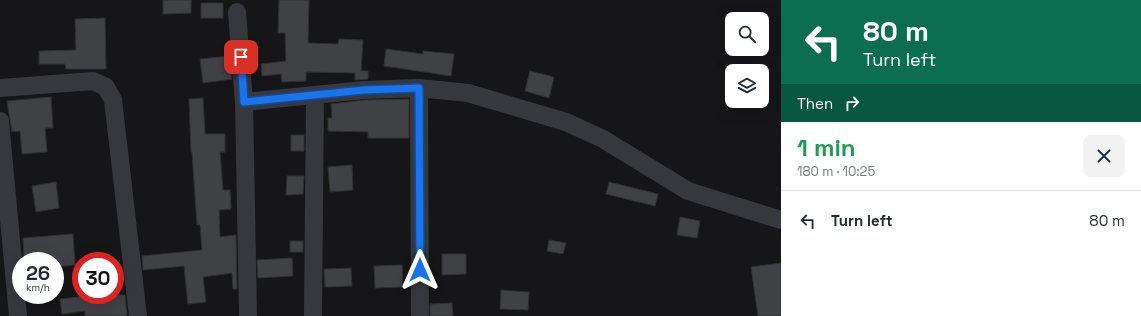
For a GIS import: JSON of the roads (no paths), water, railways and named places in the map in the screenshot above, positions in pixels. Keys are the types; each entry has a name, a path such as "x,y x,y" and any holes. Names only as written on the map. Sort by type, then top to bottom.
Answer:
{"street":[{"path":"237,12 244,102 248,316"},
{"path":"0,88 94,81 106,87 113,100 138,316"},
{"path":"244,102 364,90 419,88 468,94 566,122 603,139 688,191 781,220"},
{"path":"419,88 420,316"},
{"path":"312,316 315,95"},
{"path":"0,121 18,316"}]}
